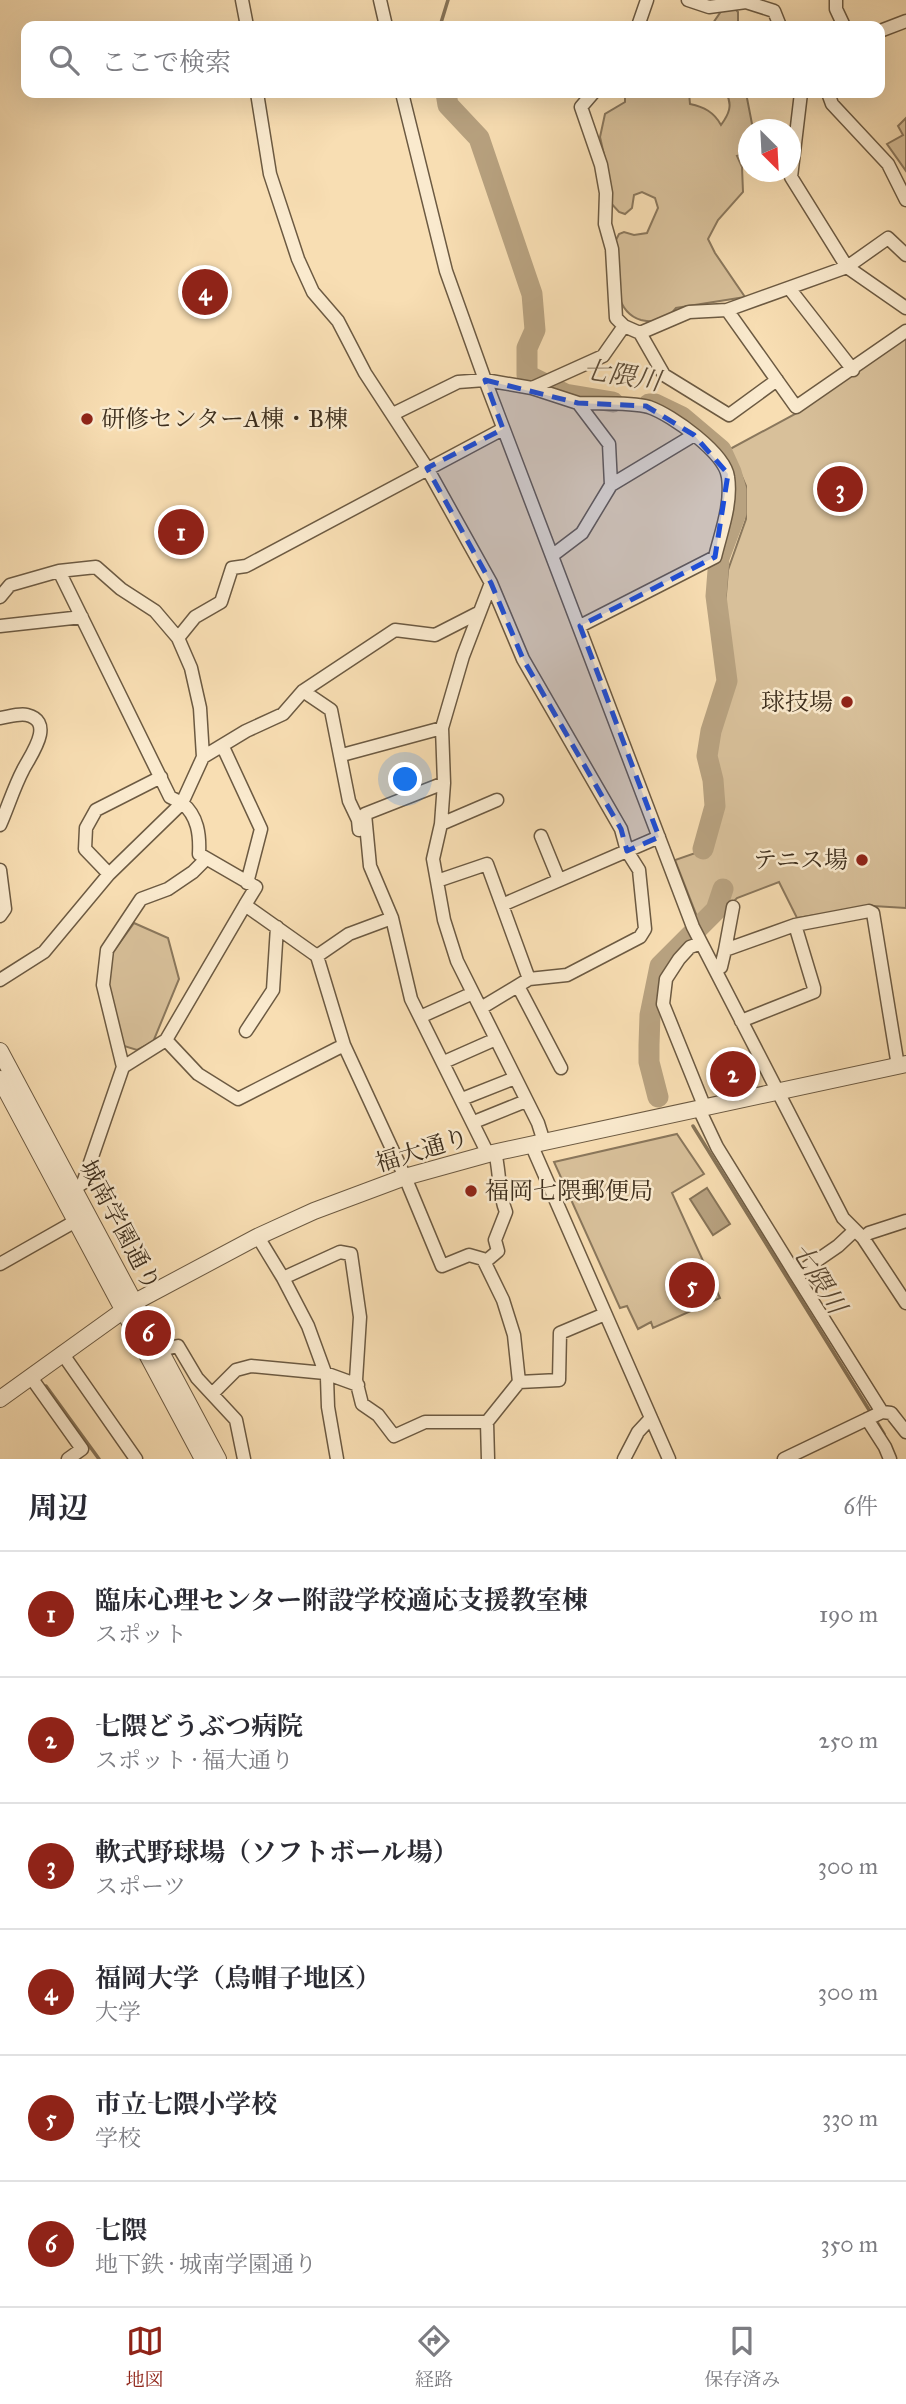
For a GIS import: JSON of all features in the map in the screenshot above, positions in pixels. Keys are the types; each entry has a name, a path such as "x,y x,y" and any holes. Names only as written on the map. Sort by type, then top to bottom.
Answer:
{"street":[{"path":"242,0 246,21"},
{"path":"380,0 385,21"},
{"path":"640,21 647,0"},
{"path":"688,0 709,7 746,1 774,11 778,21"},
{"path":"836,0 836,9 842,21"},
{"path":"885,29 906,21"},
{"path":"258,98 270,174 298,259 313,292 338,321 365,373 427,468 491,583 523,659 621,829 627,851 641,878 645,929 640,937 567,975 523,983 481,1008"},
{"path":"403,98 446,271 503,429 694,927 843,1218 858,1234 906,1303"},
{"path":"589,98 581,107 601,165 606,193 605,224 612,250 616,318 624,326 640,333 664,375 729,415 777,380"},
{"path":"800,98 790,177 847,267 906,308"},
{"path":"830,98 832,104 888,164 906,200"},
{"path":"640,333 689,312 727,310 847,267 888,238 906,255"},
{"path":"789,288 853,370"},
{"path":"727,310 796,407 906,331"},
{"path":"531,388 603,356 624,326"},
{"path":"393,414 458,382 485,380 531,388 578,403 646,406 664,414 694,435 723,462 728,474 729,495 715,557 580,626"},
{"path":"578,403 609,444 611,485"},
{"path":"178,638 195,617 221,602 232,568 246,566 503,429"},
{"path":"552,555 582,533 611,485 694,435"},
{"path":"0,597 10,585 59,571 96,567 121,589 155,611 178,638 191,668 200,708 203,757 182,803 109,874 44,952 0,980"},
{"path":"59,571 170,797 190,810 200,836 199,854 256,887 166,1040 123,1066"},
{"path":"491,583 463,656 442,728 444,783 441,824 433,859 444,920 457,961 538,1123 537,1143 605,1314 668,1459"},
{"path":"203,757 283,713 303,691 395,630 435,635 480,611"},
{"path":"0,626 82,618"},
{"path":"303,691 331,710 349,801 358,820 363,868 373,893"},
{"path":"0,718 26,714 35,719 40,731 38,743 22,771 0,825"},
{"path":"342,755 442,728"},
{"path":"223,747 261,829 247,883"},
{"path":"109,874 85,849 86,828 96,810 161,777"},
{"path":"444,783 365,814 370,866 392,918 411,999 500,1172 499,1184 506,1212 495,1240 498,1251 485,1262"},
{"path":"441,824 497,800"},
{"path":"541,836 559,880"},
{"path":"502,905 659,837"},
{"path":"75,1188 83,1183 123,1066 103,985 107,950 141,899 167,889 194,872 206,859"},
{"path":"437,881 487,864 502,905 523,983 561,1068"},
{"path":"0,870 5,909 0,916"},
{"path":"245,905 317,956 344,1045 405,1177 442,1266 469,1255 483,1259 503,1300 514,1335 519,1382 487,1422 488,1459"},
{"path":"715,968 721,967 733,907"},
{"path":"725,950 795,925 869,911 873,913 902,1065"},
{"path":"317,956 349,934 392,918"},
{"path":"741,1021 814,992 795,925"},
{"path":"246,1031 273,990 277,927"},
{"path":"700,941 679,959 666,979 663,1003 702,1109 717,1147 882,1412"},
{"path":"420,1017 473,993"},
{"path":"443,1062 496,1039"},
{"path":"166,1040 198,1074 238,1099 344,1045"},
{"name":"城南学園通り","path":"0,1051 75,1188 197,1457"},
{"name":"福大通り","path":"0,1399 129,1306 258,1237 314,1211 405,1177 492,1153 902,1065"},
{"path":"462,1099 515,1078"},
{"name":"城南学園通り","path":"0,1079 74,1222 160,1350 218,1459"},
{"path":"474,1122 526,1101"},
{"path":"796,1275 858,1234 906,1221"},
{"path":"0,1264 74,1222"},
{"path":"258,1237 308,1326 325,1373 337,1459"},
{"path":"283,1278 340,1252 351,1254 359,1317 358,1385 362,1404 378,1415 394,1436 425,1422 487,1422"},
{"path":"519,1382 559,1380 560,1333 605,1314"},
{"path":"160,1350 178,1346 197,1378 236,1420 244,1459"},
{"path":"62,1353 135,1459"},
{"path":"212,1394 236,1370 251,1366 325,1373 358,1385"},
{"path":"30,1376 86,1454 68,1459"},
{"path":"785,1459 882,1412 891,1413 906,1432"},
{"path":"624,1459 638,1433 651,1418"},
{"path":"867,1419 890,1459"}],"highlighted area":[{"path":"485,380 578,403 646,406 694,435 728,474 715,557 580,626 659,837 627,851 621,829 523,659 491,583 427,468 503,429"}],"shaded area":[{"path":"734,8 738,12 738,21 714,21 722,10"},
{"path":"625,98 689,98 690,104 708,111 721,125 729,109 728,98 747,98 751,119 738,119 738,182 743,182 743,192 718,220 708,239 745,297 676,308 664,322 641,320 631,315 624,307 617,286 616,240 619,234 624,232 634,235 647,233 658,208 655,198 642,192 634,195 632,208 625,214 619,212 609,201 607,168 600,137 605,114 625,102"},
{"path":"906,118 906,171 887,144 903,135 898,126"},
{"path":"906,336 906,908 873,906 797,918 779,882 737,898 703,932 675,860 707,849 718,807 709,756 716,725 731,693 724,618 728,570 746,519 746,486 730,449 797,413"},
{"path":"134,923 168,938 179,979 153,1042 137,1050 124,1046 107,987 111,955"},
{"path":"677,1134 704,1174 672,1193 720,1298 653,1328 651,1322 638,1329 627,1306 620,1308 554,1162"},
{"path":"707,1188 730,1224 713,1235 690,1199"}],"waterway":[{"name":"七隈川","path":"442,21 448,0"},
{"name":"七隈川","path":"447,98 448,105 479,138 532,294 535,330 527,348 527,375 565,394 613,402"},
{"name":"七隈川","path":"649,404 655,404 682,417 721,450 736,490 736,513 719,558 716,596 727,681 711,731 707,756 713,780 715,806 703,849"},
{"name":"七隈川","path":"658,1097 649,1062 649,1045 650,1015 660,966 716,910 723,889"},
{"name":"七隈川","path":"693,1126 871,1413"},
{"path":"46,1386 99,1459"},
{"name":"七隈川","path":"875,1419 884,1434"}],"place":[{"name":"福岡大学（烏帽子地区）","path":"205,292"},
{"name":"研修センターA棟・B棟","path":"87,419"},
{"name":"軟式野球場（ソフトボール場）","path":"840,489"},
{"name":"臨床心理センター附設学校適応支援教室棟","path":"181,532"},
{"name":"球技場","path":"847,702"},
{"name":"テニス場","path":"862,860"},
{"name":"七隈どうぶつ病院","path":"733,1074"},
{"name":"福岡七隈郵便局","path":"471,1191"},
{"name":"市立七隈小学校","path":"692,1285"},
{"name":"七隈","path":"148,1333"}]}
